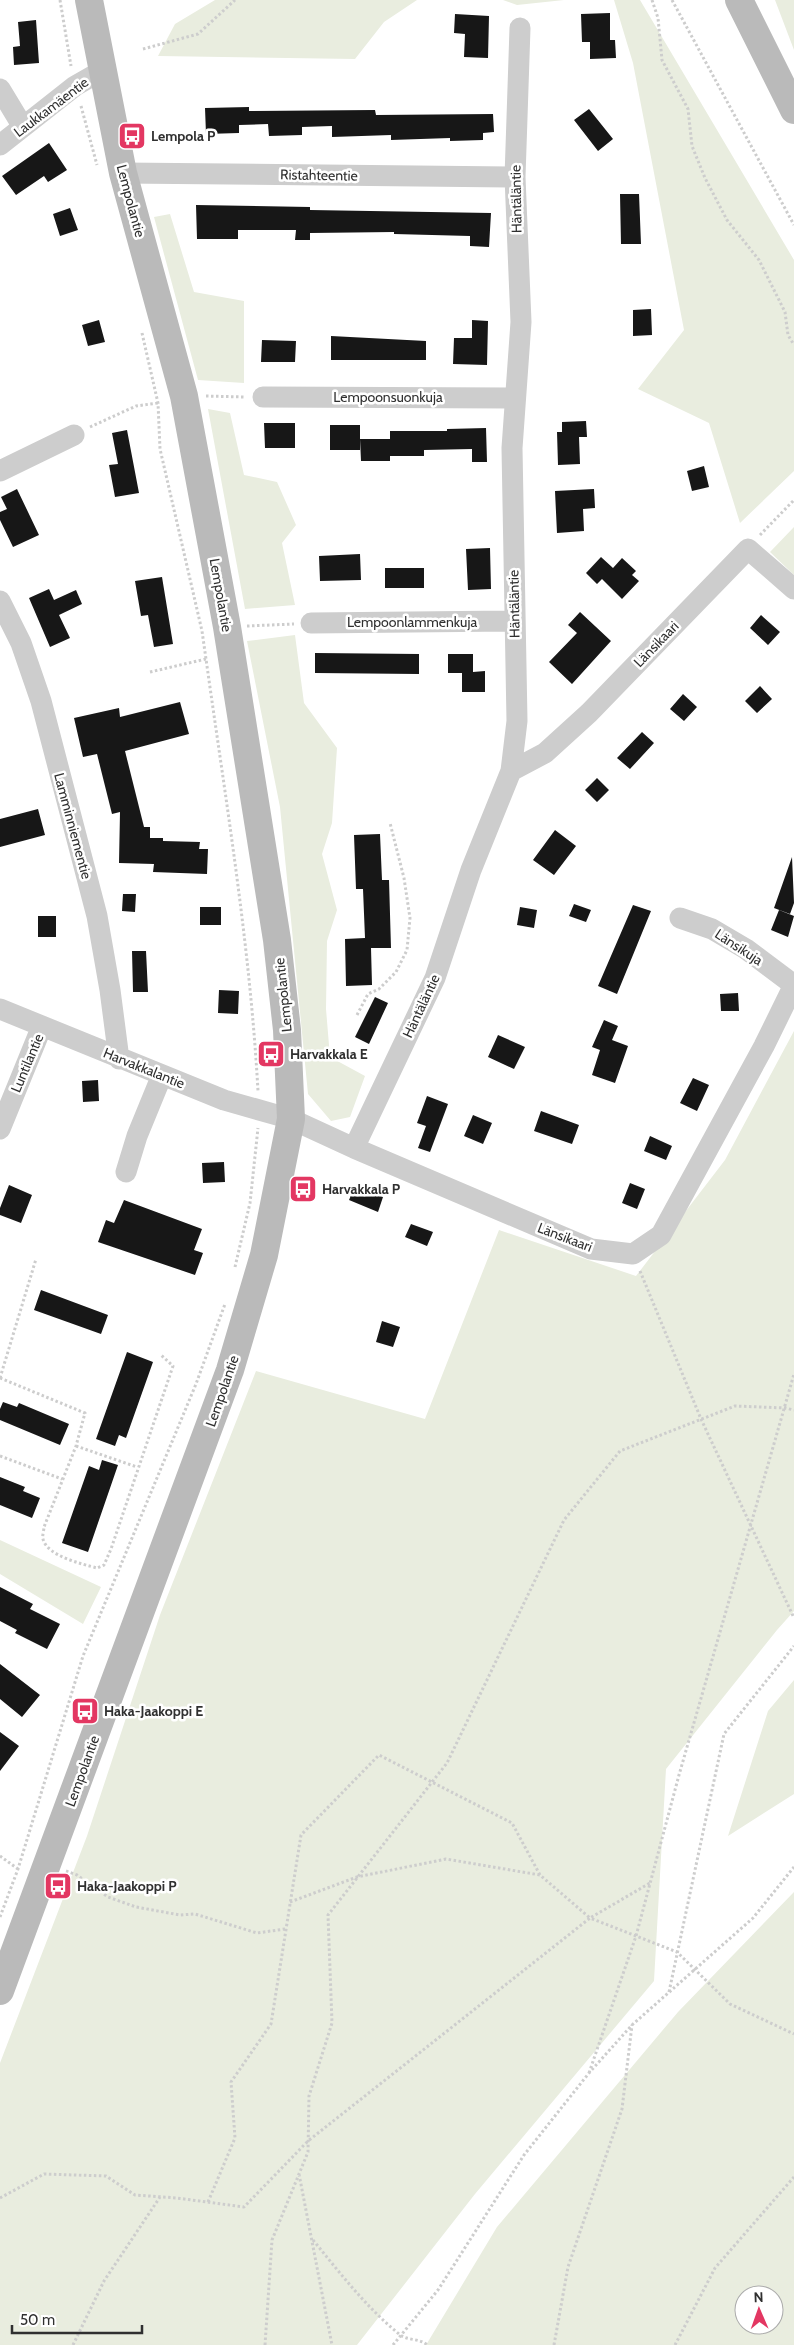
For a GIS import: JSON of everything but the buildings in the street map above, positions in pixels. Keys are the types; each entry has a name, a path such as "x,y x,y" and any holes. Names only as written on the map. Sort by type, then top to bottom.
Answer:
{"street":[{"name":"Lempolantie","path":"0,1991 230,1370 264,1255 291,1119 287,1030 277,940 215,629 184,396 111,172 102,70 89,0"},
{"path":"739,0 794,110"},
{"name":"Häntäläntie","path":"354,1148 435,978 471,870 511,771 517,721 512,448 514,398 521,322 515,177 520,28"},
{"name":"Laukkamäentie","path":"0,145 75,86 102,70"},
{"path":"0,89 23,128"},
{"name":"Ristahteentie","path":"111,172 515,177"},
{"name":"Lempoonsuonkuja","path":"263,397 514,398"},
{"path":"0,471 74,435"},
{"path":"748,549 794,589"},
{"name":"Länsikaari","path":"511,771 545,753 589,713 748,549"},
{"name":"Lamminniementie","path":"0,601 24,651 41,701 96,916 110,990 119,1059"},
{"name":"Lempoonlammenkuja","path":"311,623 514,621"},
{"name":"Länsikuja","path":"680,918 712,929 746,949 794,985"},
{"path":"633,1254 661,1235 764,1046 794,985"},
{"name":"Harvakkalantie","path":"0,1009 119,1059 224,1100 291,1119"},
{"name":"Luntilantie","path":"0,1129 42,1026"},
{"path":"126,1172 137,1136 162,1076"},
{"name":"Länsikaari","path":"291,1119 354,1148 591,1249 633,1254"}],"path":[{"path":"60,0 75,86 111,172"},
{"path":"143,49 198,34 235,0"},
{"path":"652,0 658,18 662,60 688,109 692,146 705,178 727,220 759,260 785,312 788,335 794,345"},
{"path":"672,0 794,225"},
{"path":"141,329 158,403 160,449 215,629 206,658 251,1000 259,1110 250,1203 234,1275"},
{"path":"74,435 136,406 158,403 184,396 263,397"},
{"path":"748,549 794,500"},
{"path":"215,629 311,623"},
{"path":"150,672 206,658"},
{"path":"357,1015 368,994 379,989 396,972 407,950 410,918 404,878 390,823"},
{"path":"633,1254 701,1419 794,1618"},
{"path":"36,1260 0,1378 85,1413 76,1446 44,1527 43,1539 48,1548 67,1559 97,1568 104,1565 173,1366 161,1355"},
{"path":"0,1917 18,1868 83,1656 196,1384 225,1302"},
{"path":"589,2073 636,1936 679,1775 794,1374"},
{"path":"265,2345 272,2240 308,2152 309,2096 332,2023 328,1915 447,1763 564,1520 620,1451 735,1406 794,1410"},
{"path":"76,1446 137,1467"},
{"path":"0,1456 62,1479"},
{"path":"669,1992 724,1734 794,1646"},
{"path":"208,2202 235,2138 231,2082 271,2024 301,1835 379,1755 512,1823 540,1875 590,1918 677,1952 730,2004 794,2034"},
{"path":"0,1856 18,1868"},
{"path":"289,1902 357,1877 446,1859 540,1875"},
{"path":"47,1865 77,1875 108,1897 136,1906 180,1915 195,1914 257,1933 285,1929"},
{"path":"394,2345 438,2290 524,2155 589,2073 632,2025 753,1918 794,1867"},
{"path":"0,2198 44,2174 106,2176 135,2195 244,2207 308,2141 590,1918 650,1883"},
{"path":"554,2345 568,2267 622,2109 632,2025"},
{"path":"299,2174 332,2345"},
{"path":"675,2345 715,2268 794,2177"},
{"path":"72,2345 104,2281 160,2197"},
{"path":"311,2238 368,2307 401,2336 424,2342 427,2345"}],"shaded area":[{"path":"215,0 417,0 384,22 355,59 158,56 175,24"},
{"path":"503,0 564,0 517,5"},
{"path":"614,0 640,0 794,260 794,471 740,523 709,423 638,389 684,330 633,63"},
{"path":"775,0 794,0 794,50"},
{"path":"170,214 194,292 244,301 244,383 198,380 154,217"},
{"path":"208,409 230,413 244,475 277,482 296,525 282,543 295,605 245,609"},
{"path":"794,527 794,575 770,552"},
{"path":"295,635 304,703 337,748 332,823 322,854 337,910 327,941 326,1009 330,1057 365,1076 350,1117 331,1121 308,1094 280,807 247,641"},
{"path":"794,1031 794,1611 666,1769 654,1981 475,2194 357,2345 0,2345 0,2063 87,1836 160,1615 256,1371 425,1419 499,1230 636,1276 725,1160"},
{"path":"0,1540 101,1587 83,1624 0,1574"},
{"path":"794,1680 794,1794 728,1836 768,1711"},
{"path":"794,1892 794,2345 426,2345 497,2227 678,2012"}],"place":[{"name":"Lempola P","path":"132,136"},
{"name":"Harvakkala E","path":"271,1054"},
{"name":"Harvakkala P","path":"303,1189"},
{"name":"Haka-Jaakoppi E","path":"85,1711"},
{"name":"Haka-Jaakoppi P","path":"58,1886"}]}
